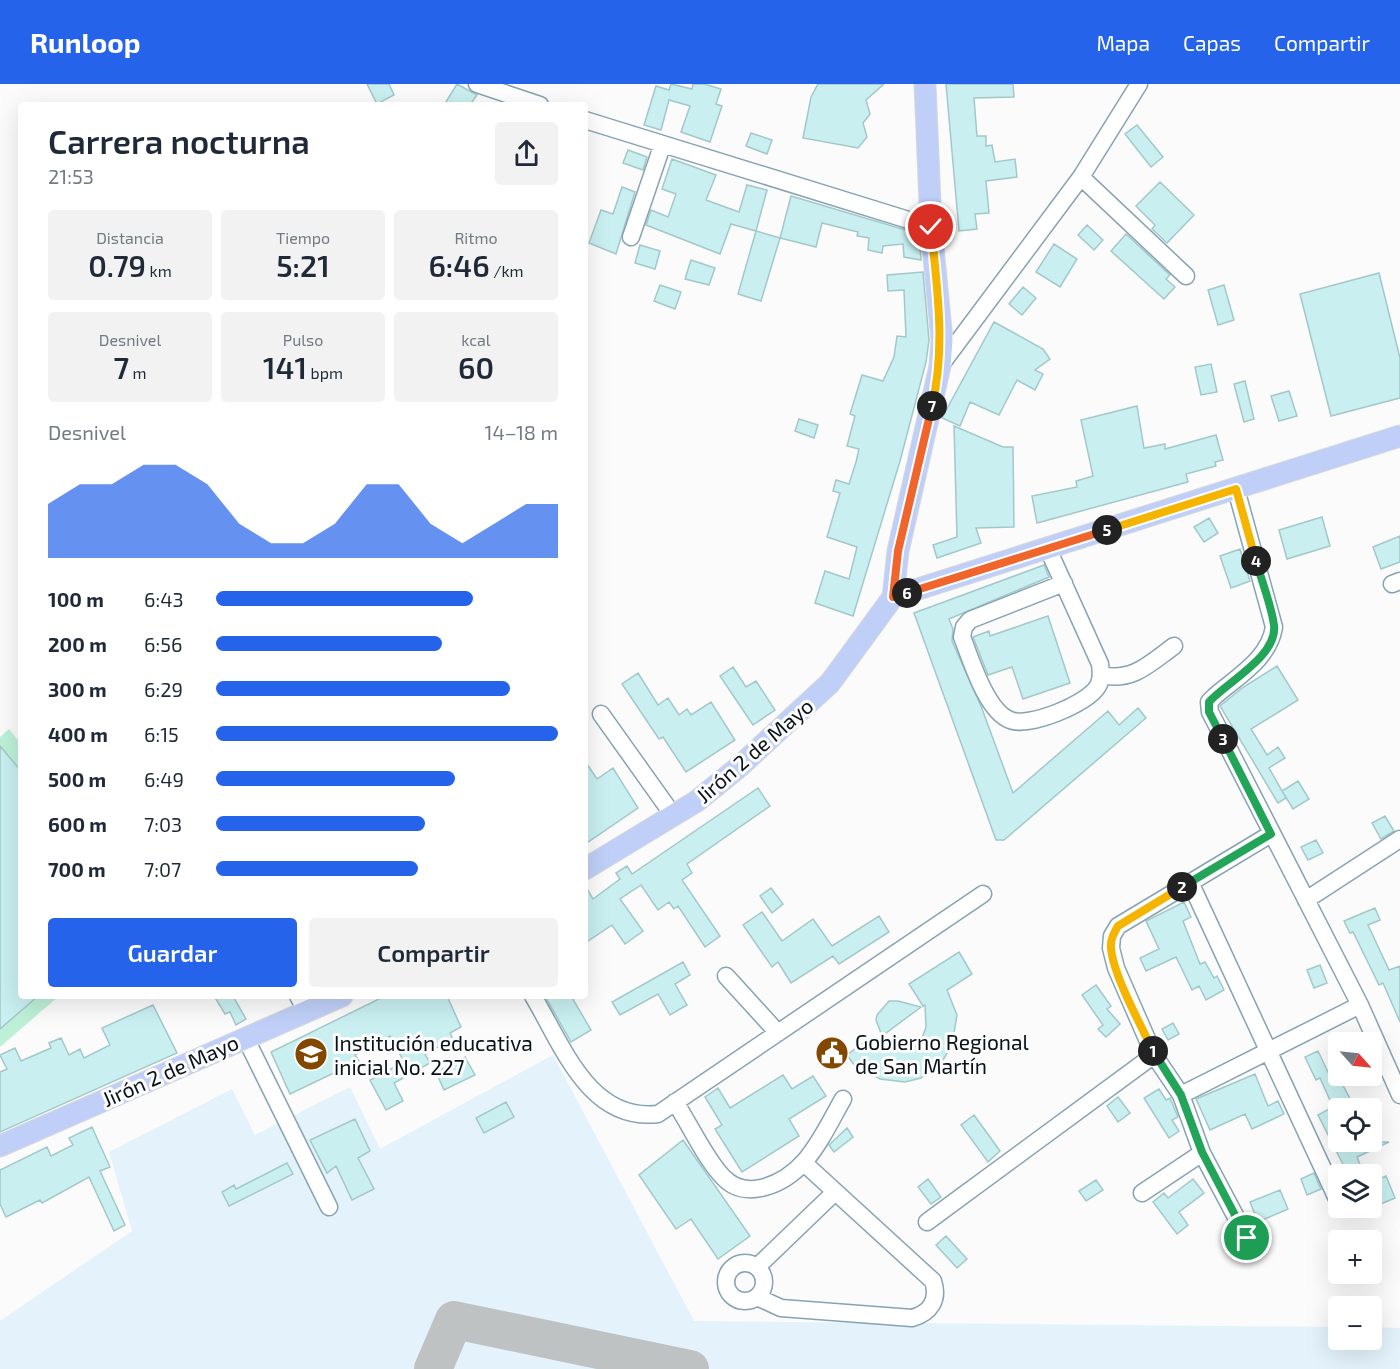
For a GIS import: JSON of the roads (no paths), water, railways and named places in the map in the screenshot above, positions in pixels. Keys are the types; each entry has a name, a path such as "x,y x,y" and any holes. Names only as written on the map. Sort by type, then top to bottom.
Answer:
{"main road":[{"path":"925,84 931,227 942,340 940,366 898,551 893,597 1400,436"},
{"name":"Jirón 2 de Mayo","path":"588,867 697,801 740,766 830,683 893,597"},
{"name":"Jirón 2 de Mayo","path":"0,1146 245,1037 302,1003 325,999"}],"street":[{"path":"477,84 531,102"},
{"path":"940,366 1081,177 1139,84"},
{"path":"588,121 662,146 931,227"},
{"path":"631,237 662,146"},
{"path":"1081,177 1186,276"},
{"path":"1236,489 1274,627 1272,639 1262,656 1209,702 1209,712 1360,1005 1400,1095"},
{"path":"1048,549 1064,583 1100,664 1101,675 1091,694 1064,709 1021,723 1008,720 997,710 986,693 962,637 964,627 970,620 1064,583"},
{"path":"1101,675 1117,679 1128,677 1174,646"},
{"path":"601,714 673,815"},
{"path":"1247,1238 1202,1152 1181,1095 1154,1055 1116,968 1111,948 1112,936 1118,926 1271,834"},
{"path":"1306,900 1400,839"},
{"path":"1190,882 1328,1179"},
{"path":"535,999 590,1090 608,1104 629,1114 643,1116 658,1114 983,894"},
{"path":"726,976 778,1033"},
{"path":"1181,1095 1360,1005"},
{"path":"245,1037 329,1207"},
{"path":"927,1222 1154,1055"},
{"path":"675,1102 722,1177 746,1191 762,1189 804,1163 843,1099"},
{"path":"1142,1193 1202,1152"},
{"path":"757,1297 781,1308 912,1318 921,1316 933,1304 935,1297 933,1281 834,1193 804,1163"},
{"path":"757,1267 834,1193"},
{"path":"749,1263 757,1267 764,1282 757,1297 749,1301 733,1297 726,1282 733,1267 749,1263"}],"place":[{"name":"Gobierno Regional de San Martín","path":"832,1053"},
{"name":"Institución educativa inicial No. 227","path":"311,1054"}]}
